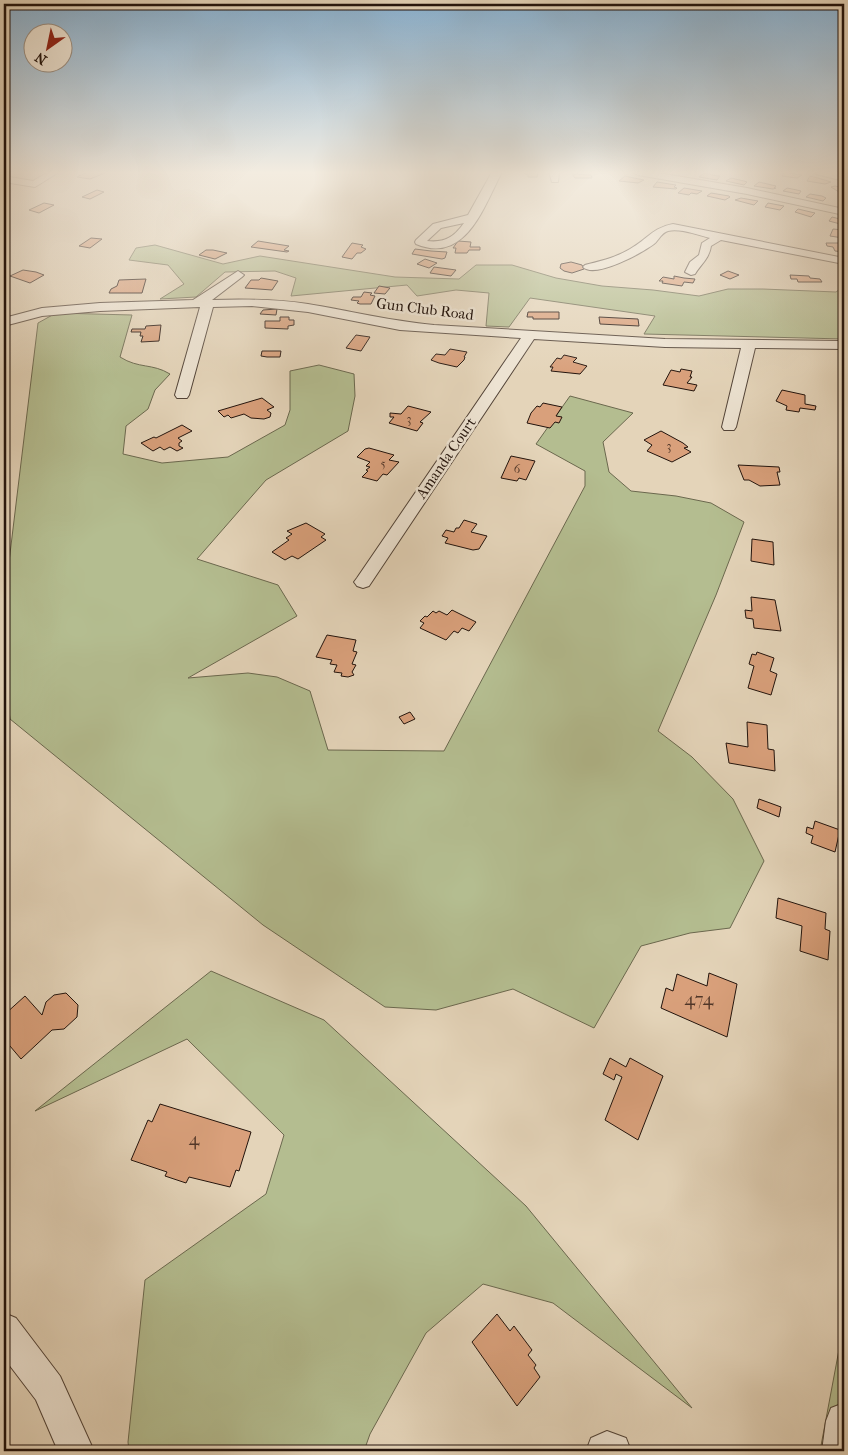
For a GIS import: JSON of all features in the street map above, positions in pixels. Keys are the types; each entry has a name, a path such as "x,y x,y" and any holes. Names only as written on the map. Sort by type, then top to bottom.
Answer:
{"street":[{"path":"590,266 611,264 651,240"},
{"path":"691,272 694,264 704,256 706,246 715,240"},
{"path":"739,240 844,261"},
{"path":"182,395 201,305 238,275"},
{"name":"Gun Club Road","path":"4,322 52,312 100,308 252,302 276,304 400,326 665,343 844,345"},
{"name":"Amanda Court","path":"363,582 530,335"},
{"path":"729,427 749,344"},
{"path":"4,1330 48,1388 76,1451"},
{"path":"840,1451 844,1421"},
{"path":"604,1451 607,1448 614,1451"}],"green space":[{"path":"155,245 223,264 260,256 395,277 459,279 476,265 512,265 556,278 602,286 699,296 728,289 836,292 844,286 844,339 644,334 655,316 530,298 509,327 486,326 489,293 456,290 417,296 407,285 291,296 296,278 275,271 225,272 196,297 160,299 184,284 168,265 129,260 136,248"},
{"path":"56,313 132,315 120,357 127,361 157,368 170,374 155,390 148,409 126,426 123,454 162,463 228,457 285,425 290,410 290,371 319,365 354,374 355,396 348,431 266,480 197,559 278,585 297,616 188,678 248,673 277,677 310,691 328,750 444,751 585,486 585,471 536,444 570,396 633,413 603,442 609,472 631,491 676,496 711,503 744,522 716,595 658,731 692,757 733,799 764,861 730,928 690,933 641,946 594,1028 513,989 436,1010 385,1007 263,925 10,719 4,672 4,603 38,323"},
{"path":"211,971 324,1020 526,1206 692,1408 553,1303 483,1284 426,1333 370,1434 364,1451 129,1451 128,1442 145,1280 266,1194 284,1135 187,1039 35,1111"},
{"path":"844,1323 844,1451 820,1451"}],"building":[{"path":"88,240 101,240 90,248 79,246"},
{"path":"258,241 289,246 284,250 289,251 251,247"},
{"path":"458,241 471,242 470,247 480,247 480,250 455,253 456,248 453,248"},
{"path":"352,243 363,245 361,247 366,249 361,253 357,253 352,259 342,257"},
{"path":"826,243 844,243 844,252 835,251 833,247 827,246"},
{"path":"415,249 447,252 445,258 442,259 412,254"},
{"path":"206,250 227,253 215,259 199,255"},
{"path":"425,259 437,263 429,268 417,264"},
{"path":"571,262 582,265 584,269 572,273 560,268 561,264"},
{"path":"434,267 456,270 451,276 430,273"},
{"path":"23,270 44,275 30,283 10,276"},
{"path":"728,271 739,275 730,279 720,275"},
{"path":"790,275 809,276 810,278 820,279 822,282 798,282 797,279 791,279"},
{"path":"674,276 695,279 693,283 684,282 682,286 659,281 663,277 674,279"},
{"path":"261,278 278,281 272,290 245,288 251,280 259,280"},
{"path":"146,279 142,293 109,293 111,289 117,286 119,280"},
{"path":"379,286 390,288 385,294 374,293"},
{"path":"364,292 372,293 370,295 375,296 371,304 360,304 357,303 359,301 351,300 353,297 361,297"},
{"path":"277,309 276,315 260,314 263,310"},
{"path":"528,312 559,312 559,319 533,319 533,317 527,317"},
{"path":"280,317 289,317 289,320 294,320 294,325 288,326 288,329 265,328 265,321 280,321"},
{"path":"599,317 638,319 639,326 600,324"},
{"path":"161,325 159,341 141,342 143,336 140,336 141,332 131,332 132,329 145,329 146,326"},
{"path":"356,335 370,337 361,351 346,348"},
{"path":"450,349 467,352 464,360 457,367 431,360 436,354 445,355"},
{"path":"262,351 281,351 280,357 267,357 261,356"},
{"path":"564,355 577,358 573,362 587,366 580,374 551,371 553,367 550,367 557,358 561,359"},
{"path":"681,369 692,371 690,377 692,377 687,383 697,385 694,391 663,385 671,370 680,372"},
{"path":"782,390 805,395 805,404 816,406 815,410 800,408 799,412 786,410 787,406 776,401"},
{"path":"262,398 274,407 267,410 271,413 270,417 264,419 251,418 244,414 231,418 228,415 224,417 218,411"},
{"path":"543,403 562,407 556,416 562,417 559,423 555,422 550,428 527,423 531,413 537,406 540,407"},
{"path":"408,406 431,412 420,422 423,423 417,431 389,423 394,417 390,417 390,413 401,414"},
{"path":"182,425 192,431 178,438 182,441 179,443 179,446 183,448 177,451 170,447 164,450 160,447 153,451 141,443 154,437 156,438"},
{"path":"661,431 683,443 688,447 684,448 691,452 672,462 647,451 652,445 644,440"},
{"path":"369,448 394,455 389,460 399,462 387,475 383,474 377,481 362,477 368,471 366,470 370,467 366,466 370,462 357,457 365,449"},
{"path":"511,456 535,461 526,480 519,478 517,481 501,478"},
{"path":"738,465 779,467 780,472 777,472 780,485 760,486 749,480 744,480"},
{"path":"464,520 477,524 471,532 487,536 479,549 473,550 445,543 448,538 442,536 446,530 454,532"},
{"path":"306,523 325,534 321,537 326,540 298,559 292,556 285,560 272,552 289,540 286,538 292,534 287,531"},
{"path":"752,539 773,542 774,565 751,561"},
{"path":"751,597 775,600 781,631 754,628 753,619 746,618 745,610 752,611"},
{"path":"452,610 476,622 469,631 462,628 458,633 454,631 446,640 420,628 424,623 420,621 433,611 436,613 439,611 447,615"},
{"path":"327,635 356,640 353,651 357,652 352,664 356,665 352,672 354,675 348,677 341,676 342,673 334,672 337,665 330,664 332,660 316,657"},
{"path":"757,652 774,658 770,671 777,674 771,695 748,688 754,666 749,664 752,654 756,655"},
{"path":"410,712 415,719 404,724 399,717"},
{"path":"747,722 767,725 768,749 774,750 775,771 729,763 726,743 748,747"},
{"path":"759,799 781,807 779,817 757,808"},
{"path":"815,821 840,830 835,852 811,843 813,836 806,833 807,827 813,829"},
{"path":"778,898 826,913 825,929 830,931 828,960 800,951 802,926 776,918"},
{"path":"709,973 737,984 727,1037 661,1008 666,988 673,991 677,974 707,986"},
{"path":"66,993 78,1005 77,1017 64,1029 52,1030 21,1059 4,1039 4,1015 25,996 42,1015 46,1002 54,995"},
{"path":"610,1058 626,1067 630,1058 663,1076 638,1140 605,1120 622,1077 616,1074 614,1080 603,1074"},
{"path":"160,1104 251,1132 239,1171 236,1170 230,1187 189,1177 186,1183 165,1176 167,1172 131,1160 148,1120 152,1122"},
{"path":"497,1314 510,1331 514,1326 532,1350 528,1355 536,1365 534,1368 540,1377 517,1406 472,1342"}]}
